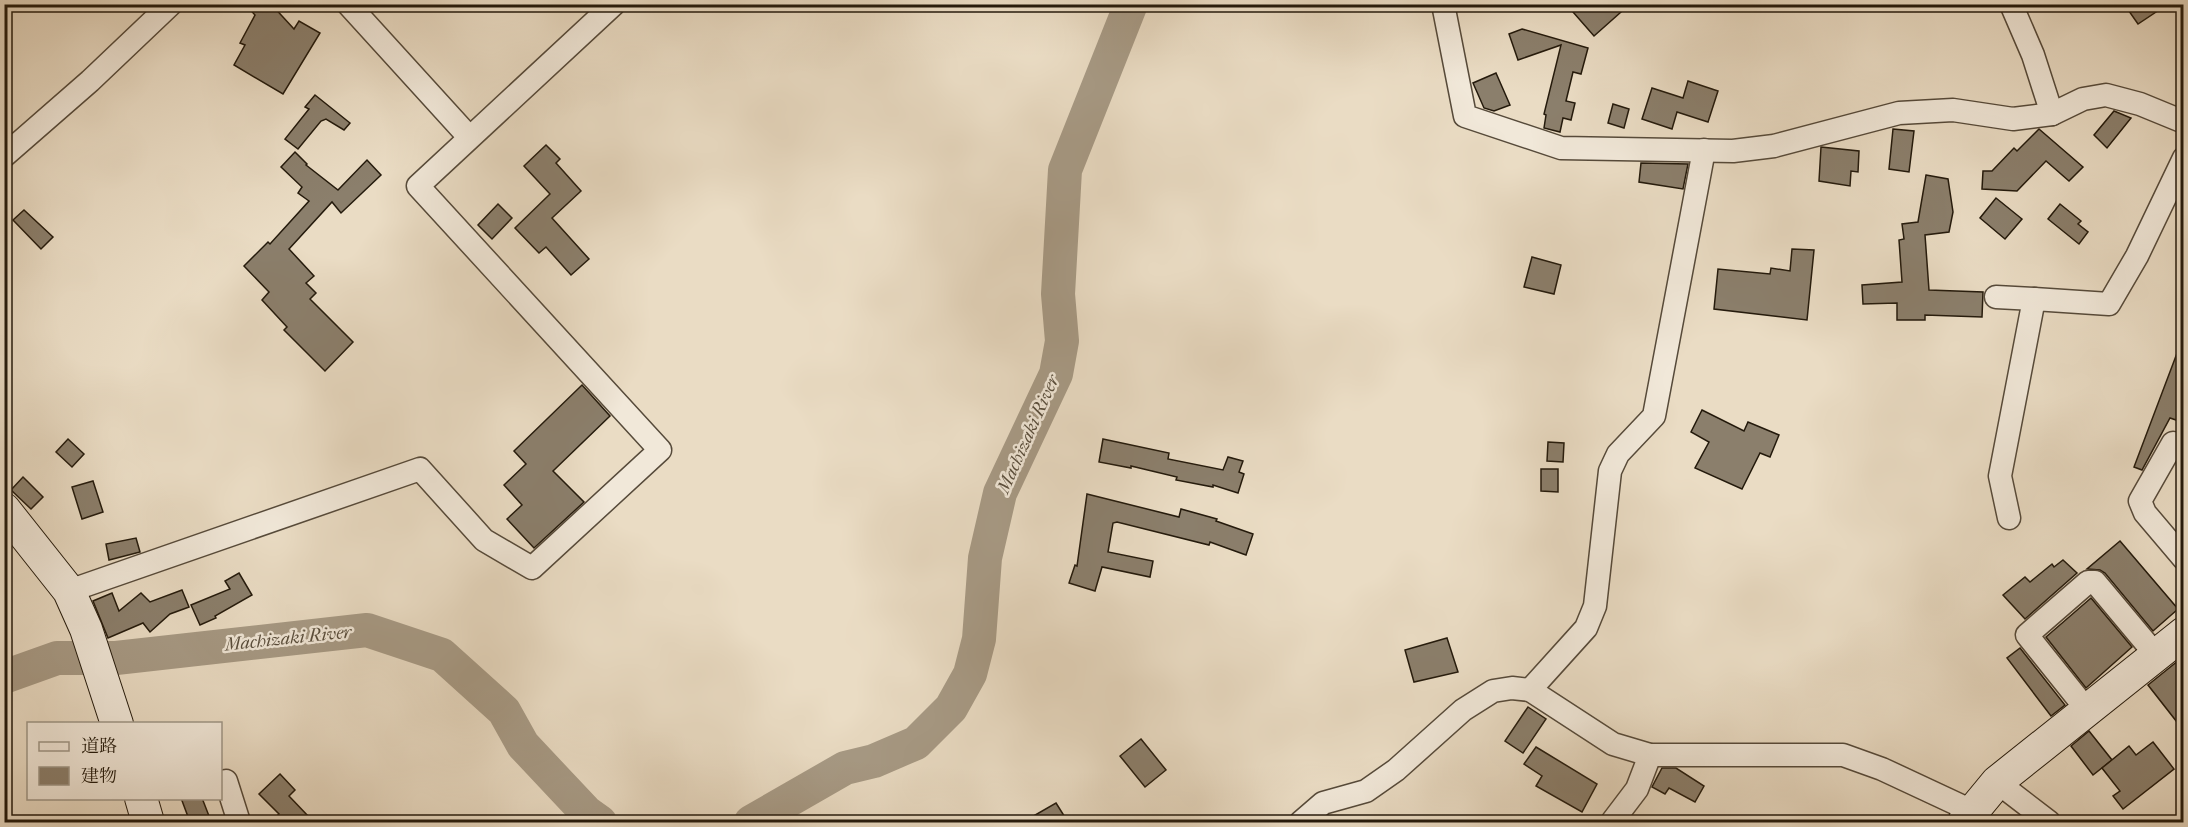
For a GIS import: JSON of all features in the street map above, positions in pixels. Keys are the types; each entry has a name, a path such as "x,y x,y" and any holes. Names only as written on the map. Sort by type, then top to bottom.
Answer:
{"street":[{"path":"4,156 171,4"},
{"path":"348,4 469,137"},
{"path":"69,591 420,469 484,540 532,568 660,450 418,186 614,4"},
{"path":"1443,4 1465,116 1562,148 1733,152 1774,146 1899,113 1953,110 2013,119 2052,114 2083,99 2106,95 2140,104 2184,122"},
{"path":"2011,4 2033,55 2052,114"},
{"path":"1530,690 1586,628 1594,606 1610,471 1618,454 1654,416 1704,150"},
{"path":"1996,297 2109,304 2137,256 2184,158"},
{"path":"2009,518 2000,476 2034,299"},
{"path":"2173,443 2139,501 2145,513 2184,559"},
{"path":"4,509 69,591 86,629 117,722"},
{"path":"2086,710 2027,635 2088,582 2095,582 2156,655"},
{"path":"1301,822 1323,803 1366,791 1396,770 1463,710 1493,691 1512,688 1530,690 1613,744 1650,755 1843,755 1882,769 1968,817 1997,782 2184,633"},
{"path":"1612,822 1637,789 1650,755"},
{"path":"226,781 239,822"},
{"path":"1997,782 2049,822"},
{"path":"142,800 148,822"}],"building":[{"path":"245,4 271,4 294,29 299,21 320,33 283,94 234,65 245,45 240,43 255,15"},
{"path":"1566,4 1630,4 1594,36"},
{"path":"2124,4 2168,4 2138,24"},
{"path":"1522,29 1588,48 1581,74 1573,72 1566,101 1575,103 1571,120 1563,118 1560,132 1544,128 1546,115 1544,114 1561,45 1518,60 1509,34"},
{"path":"1496,73 1510,105 1494,111 1484,108 1473,83"},
{"path":"1688,81 1718,91 1708,122 1677,112 1672,129 1642,119 1652,88 1683,98"},
{"path":"315,95 350,123 344,130 326,119 321,121 298,149 285,139 309,109 305,107"},
{"path":"1613,104 1629,109 1624,128 1608,123"},
{"path":"2114,111 2131,118 2107,148 2094,135"},
{"path":"1893,129 1914,131 1909,172 1889,169"},
{"path":"2039,129 2083,167 2069,181 2046,161 2017,191 1982,189 1983,171 1992,171 2014,148 2017,151"},
{"path":"546,145 560,159 556,163 581,191 552,218 589,259 571,275 546,247 539,253 515,228 550,194 524,166"},
{"path":"1821,147 1859,151 1858,172 1851,171 1850,186 1819,181"},
{"path":"295,152 306,165 338,190 367,160 381,175 341,213 332,202 289,249 314,276 306,283 316,293 310,299 353,342 325,371 284,330 287,327 262,300 269,292 244,266 268,242 270,244 309,201 298,193 302,187 281,167"},
{"path":"1641,163 1688,164 1683,189 1639,182"},
{"path":"1926,175 1948,179 1953,212 1949,232 1925,235 1929,290 1983,292 1982,317 1925,315 1925,320 1897,320 1897,303 1863,304 1862,285 1902,282 1899,240 1904,239 1902,224 1918,222"},
{"path":"1996,198 2022,219 2005,239 1980,218"},
{"path":"498,204 512,218 492,239 478,225"},
{"path":"2060,204 2081,221 2078,224 2088,232 2079,244 2048,219"},
{"path":"24,210 53,237 41,249 13,220"},
{"path":"1792,249 1814,250 1807,320 1714,309 1718,269 1770,274 1771,268 1790,271"},
{"path":"1532,257 1561,265 1554,294 1524,287"},
{"path":"2182,340 2184,400 2176,420 2170,418 2142,470 2134,467"},
{"path":"582,385 610,416 553,471 584,502 534,548 507,519 522,505 504,485 526,464 514,451"},
{"path":"1702,410 1744,431 1748,422 1779,435 1770,457 1760,453 1742,489 1695,468 1709,442 1691,432"},
{"path":"68,439 84,454 72,467 56,452"},
{"path":"1103,439 1169,453 1168,459 1223,470 1228,457 1243,461 1239,472 1244,474 1238,493 1213,485 1213,487 1176,480 1177,477 1131,466 1131,468 1099,462"},
{"path":"1548,442 1564,443 1563,462 1547,461"},
{"path":"1541,469 1558,469 1558,492 1541,491"},
{"path":"23,477 43,497 31,509 11,490"},
{"path":"93,481 103,512 82,519 72,487"},
{"path":"1087,494 1179,517 1181,509 1217,519 1216,521 1253,534 1246,555 1210,542 1209,545 1117,522 1113,523 1108,552 1153,561 1150,577 1102,567 1095,591 1069,583 1075,565 1077,566"},
{"path":"136,538 140,552 109,560 106,544"},
{"path":"2120,541 2178,609 2153,631 2105,573 2100,570 2087,569"},
{"path":"2063,560 2077,573 2025,619 2003,595 2025,577 2030,582 2052,564 2054,567"},
{"path":"239,573 252,595 215,616 216,618 200,625 191,605 230,589 225,581"},
{"path":"182,590 189,607 170,614 150,632 143,623 108,638 93,601 112,593 119,611 141,593 150,602"},
{"path":"2091,598 2132,647 2086,688 2046,637"},
{"path":"1447,638 1458,672 1414,682 1405,650"},
{"path":"2020,648 2065,705 2051,716 2007,658"},
{"path":"2184,656 2184,731 2148,685"},
{"path":"1528,707 1546,719 1523,753 1505,741"},
{"path":"2089,731 2112,760 2093,775 2071,746"},
{"path":"1141,739 1166,770 1145,787 1120,756"},
{"path":"2153,742 2174,769 2123,809 2113,796 2120,791 2102,768 2129,746 2136,755"},
{"path":"1536,747 1597,784 1582,812 1536,786 1542,776 1524,764"},
{"path":"1662,768 1676,768 1704,786 1695,802 1669,788 1665,794 1652,787"},
{"path":"280,774 295,790 289,796 308,816 300,822 270,822 279,814 259,794"},
{"path":"182,800 203,800 209,816 190,822"},
{"path":"1056,803 1068,822 1023,822"}],"waterway":[{"name":"Machizaki River","path":"751,822 845,768 874,761 916,743 951,708 970,674 979,639 985,558 1000,493 1056,374 1062,341 1058,294 1065,170 1131,4"},
{"name":"Machizaki River","path":"4,677 57,658 116,658 367,630 442,655 504,711 523,745 586,812 600,822"}]}
